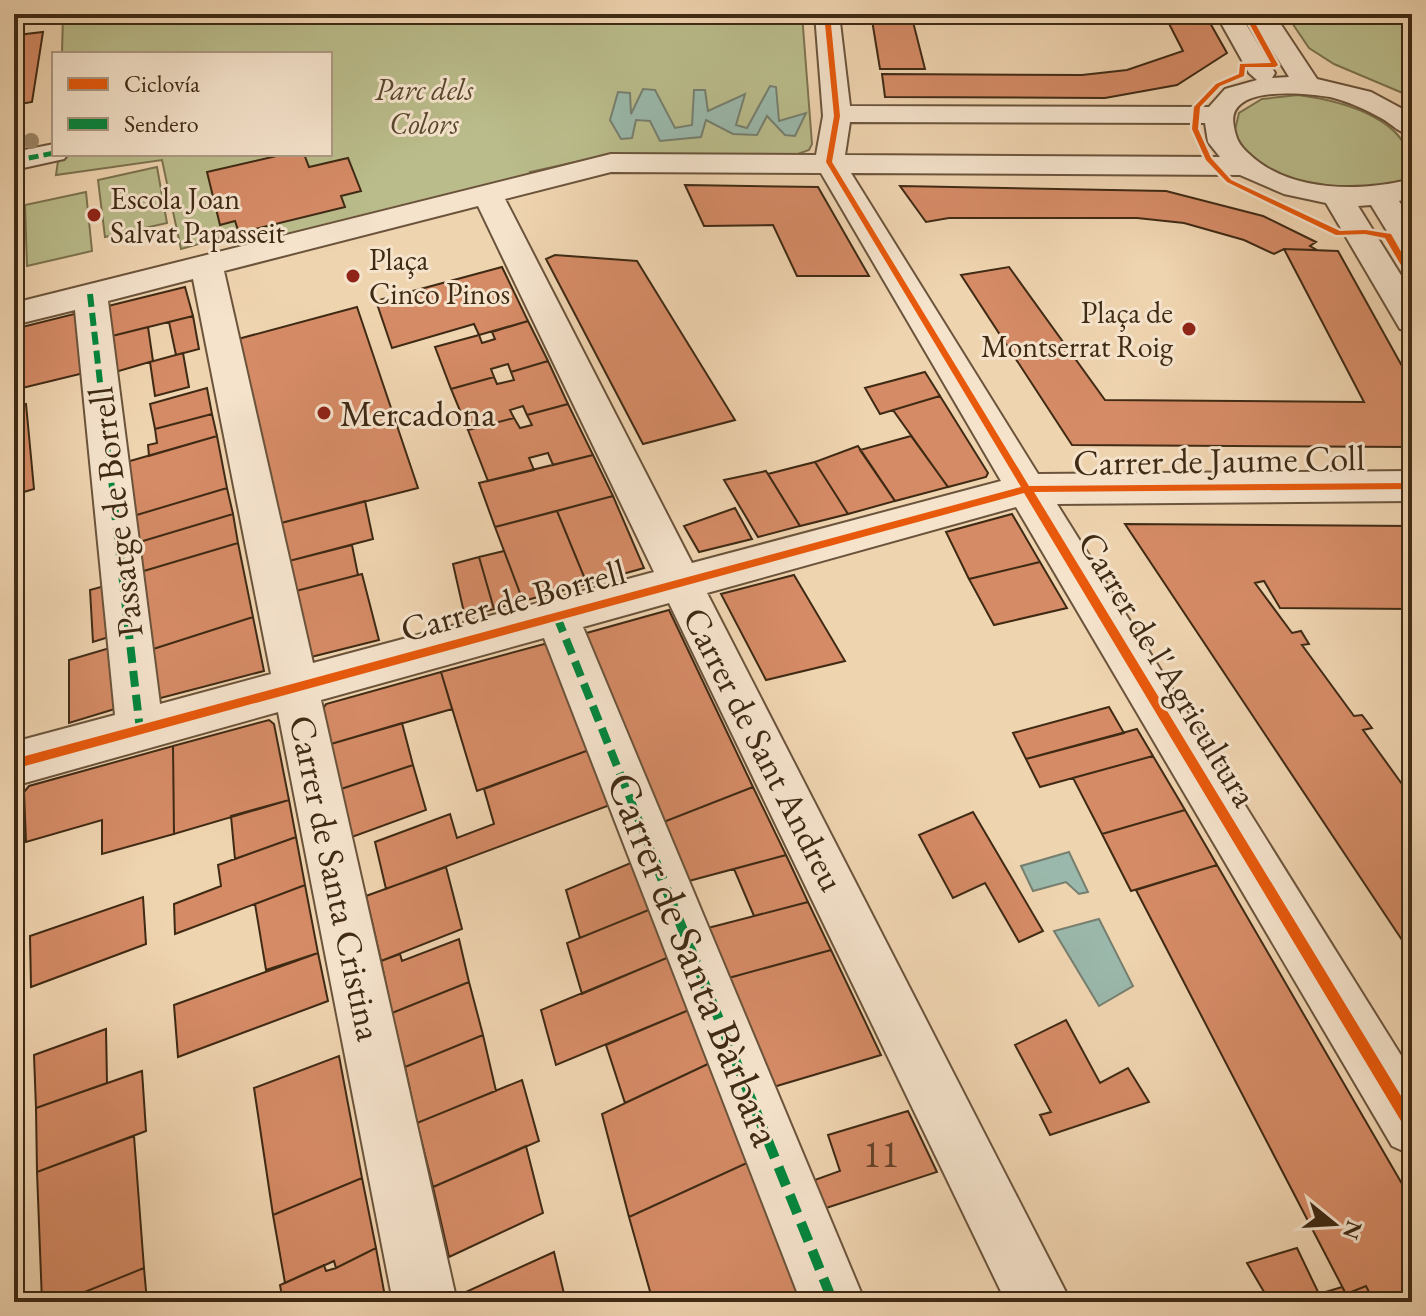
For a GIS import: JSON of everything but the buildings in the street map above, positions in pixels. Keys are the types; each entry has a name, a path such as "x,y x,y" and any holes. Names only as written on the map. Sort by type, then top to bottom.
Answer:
{"street":[{"path":"827,14 836,114 829,162"},
{"path":"1228,14 1269,85"},
{"path":"1262,14 1307,85"},
{"path":"1412,128 1376,104 1342,92 1307,85 1269,85 1235,95 1224,104 1218,115 1217,131 1227,149 1246,166 1288,187 1338,198 1382,198 1412,188"},
{"path":"836,114 1218,115"},
{"path":"14,161 52,153"},
{"name":"Carrer de l'Agricultura","path":"829,162 1412,1126"},
{"path":"14,314 611,163 1246,166"},
{"name":"Carrer de Sant Andreu","path":"488,196 1039,1302"},
{"path":"1338,198 1412,321"},
{"path":"1382,198 1412,247"},
{"name":"Carrer de Santa Cristina","path":"207,266 425,1302"},
{"name":"Passatge de Borrell","path":"90,294 140,730"},
{"name":"Carrer de Jaume Coll","path":"1026,489 1412,486"},
{"name":"Carrer de Borrell","path":"14,764 1026,489"},
{"name":"Carrer de Santa Bàrbara","path":"557,617 833,1302"}],"green space":[{"name":"Parc dels Colors","path":"63,14 802,14 812,144 809,150 795,155 608,155 530,172 533,178 439,202 434,198 254,243 234,234 181,249 162,160 56,175 59,156 332,156 332,52 62,52"},
{"path":"1286,14 1412,14 1412,97 1334,64 1309,48"},
{"path":"1298,95 1355,108 1391,128 1403,143 1409,160 1406,181 1375,192 1331,192 1285,179 1251,158 1234,134 1239,113 1262,99"},
{"path":"157,167 167,223 105,237 98,180"},
{"path":"86,192 92,251 27,266 25,205"}],"shaded area":[{"path":"770,86 776,87 779,121 806,113 795,136 785,135 767,116 757,135 733,134 706,120 701,137 660,141 650,121 636,120 632,138 621,139 610,120 618,92 630,93 631,114 643,89 655,90 675,128 692,125 694,90 705,90 708,111 745,94 736,125 747,128"},
{"path":"1069,852 1088,892 1079,894 1066,882 1033,891 1021,866"},
{"path":"1099,919 1133,986 1099,1006 1054,931"}],"marked path":[{"path":"14,161 52,153"},
{"path":"90,294 140,730"},
{"path":"557,617 833,1302"}],"cycle path":[{"path":"827,14 837,116 829,162 1412,1126"},
{"path":"1247,14 1275,65 1242,65 1242,75 1218,85 1197,107 1195,129 1208,159 1229,181 1339,233 1365,232 1388,236 1412,277"},
{"path":"14,764 1026,489 1412,486"}],"place":[{"name":"Escola Joan Salvat Papasseit","path":"94,215"},
{"name":"Plaça Cinco Pinos","path":"353,276"},
{"name":"Plaça de Montserrat Roig","path":"1189,329"},
{"name":"Mercadona","path":"324,413"}]}
